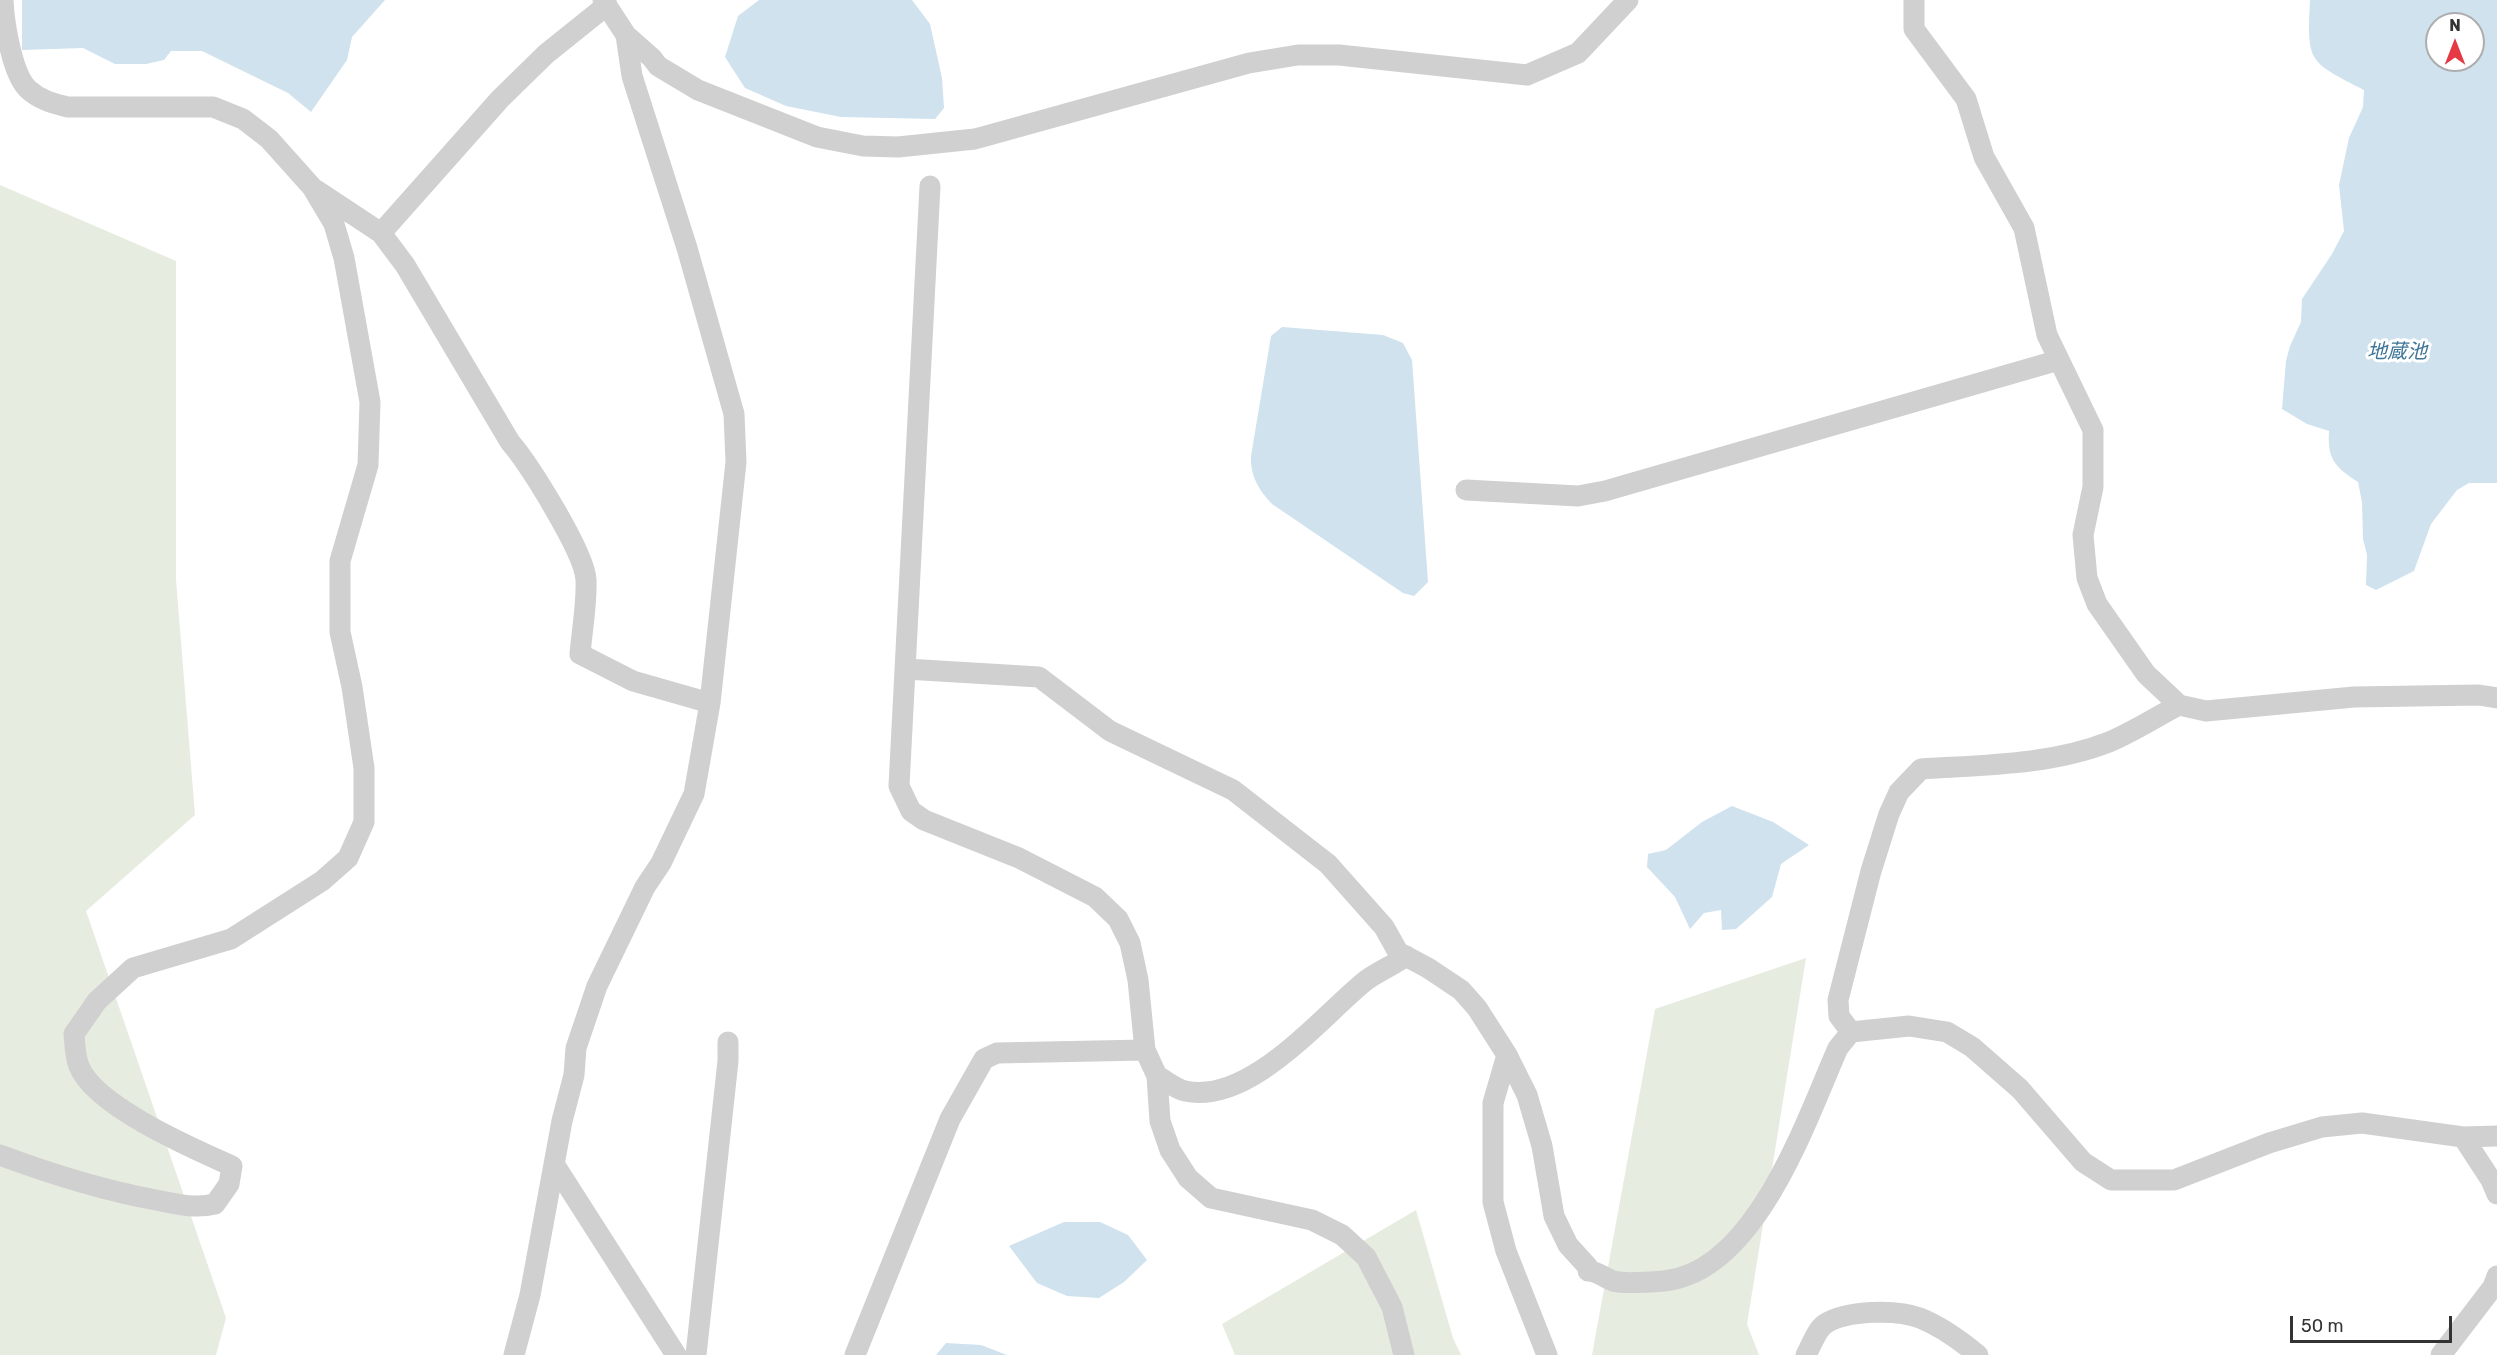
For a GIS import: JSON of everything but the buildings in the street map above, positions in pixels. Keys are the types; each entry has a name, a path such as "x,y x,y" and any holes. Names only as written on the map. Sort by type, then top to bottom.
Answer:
{"street":[{"path":"0,1155 80,1183 123,1194 201,1208 215,1204 229,1184 231,1166 172,1140 134,1117 92,1086 79,1067 74,1034 97,1001 133,968 231,939 322,881 348,858 364,822 364,768 352,687 340,632 340,561 368,465 370,402 344,258 334,224 312,188 269,139 243,119 213,107 67,107 45,101 27,88 17,72 3,0"},
{"path":"381,233 500,99 546,54 605,3 626,35 652,58 657,66 698,90 817,137 863,146 898,147 975,139 1249,63 1298,55 1339,55 1527,75 1578,53 1628,0"},
{"path":"1914,0 1914,29 1966,99 1984,157 2024,228 2047,335 2093,430 2093,487 2083,535 2087,578 2097,604 2146,674 2179,705 2206,711 2354,697 2479,695 2497,698"},
{"path":"514,1355 530,1295 554,1164 574,1075 576,1048 597,986 694,794 710,703 736,462 734,414 687,248 632,76 626,35"},
{"path":"930,186 899,786 911,811 924,820 1019,858 1095,897 1118,919 1130,943 1138,980 1145,1050 1157,1076 1160,1121 1170,1150 1188,1178 1211,1198 1312,1220 1342,1234 1366,1257 1392,1307 1404,1355"},
{"path":"312,188 381,233 405,265 510,442 524,459 570,537 586,578 580,654 633,681 710,703"},
{"path":"1466,490 1578,496 1605,491 2059,360"},
{"path":"906,669 1039,676 1110,731 1233,790 1328,864 1384,927 1398,952 1461,990 1477,1008 1507,1054 1527,1095 1542,1146 1554,1216 1568,1245 1588,1267 1588,1271 1594,1271 1614,1281 1665,1281 1689,1275 1713,1261 1742,1234 1776,1188 1838,1048 1851,1032 1909,1026 1947,1032 1972,1047 2020,1089 2083,1162 2111,1180 2174,1180 2269,1143 2322,1127 2362,1123 2463,1137 2497,1136"},
{"path":"1851,1032 1839,1016 1838,1000 1871,871 1889,814 1899,792 1921,770 2012,763 2077,752 2109,741 2179,705"},
{"path":"1157,1076 1184,1091 1215,1091 1233,1087 1265,1069 1366,980 1390,968 1406,956"},
{"path":"696,1355 728,1061 728,1042"},
{"path":"855,1355 950,1119 984,1059 997,1053 1145,1050"},
{"path":"1507,1054 1493,1103 1493,1202 1506,1251 1547,1355"},
{"path":"2463,1137 2491,1180 2497,1194"},
{"path":"554,1164 676,1355"},
{"path":"2441,1355 2493,1287 2497,1276"},
{"path":"1806,1355 1824,1324 1851,1313 1895,1313 1919,1317 1978,1355"}],"shaded area":[{"path":"0,185 176,261 176,580 195,815 86,911 226,1318 216,1355 0,1355"},
{"path":"1806,958 1747,1324 1759,1355 1592,1355 1655,1009"},
{"path":"1416,1210 1453,1338 1461,1355 1235,1355 1222,1324"}],"water":[{"path":"22,0 385,0 352,37 347,60 311,112 288,93 202,51 171,51 164,60 146,64 115,64 83,48 22,50"},
{"path":"759,0 912,0 930,24 942,78 944,108 935,119 841,117 786,106 745,88 725,57 738,16"},
{"name":"地蔵池","path":"2310,0 2497,0 2497,483 2469,483 2457,490 2431,524 2414,571 2376,590 2366,585 2367,555 2363,539 2362,502 2358,482 2343,472 2334,461 2329,449 2329,431 2307,424 2282,409 2286,361 2301,322 2302,299 2332,254 2344,231 2339,185 2349,138 2363,107 2364,90 2322,65 2315,58 2309,37"},
{"path":"1282,327 1383,335 1403,343 1412,360 1428,582 1414,596 1403,593 1272,504 1256,482 1251,456 1271,336"},
{"path":"1732,806 1773,822 1809,845 1781,864 1772,897 1736,929 1722,930 1721,910 1704,913 1690,929 1675,897 1647,867 1648,854 1666,850 1702,822"},
{"path":"1064,1222 1100,1222 1128,1235 1147,1260 1124,1282 1099,1298 1067,1296 1037,1283 1009,1246"},
{"path":"946,1343 981,1345 1007,1355 936,1355"}]}
